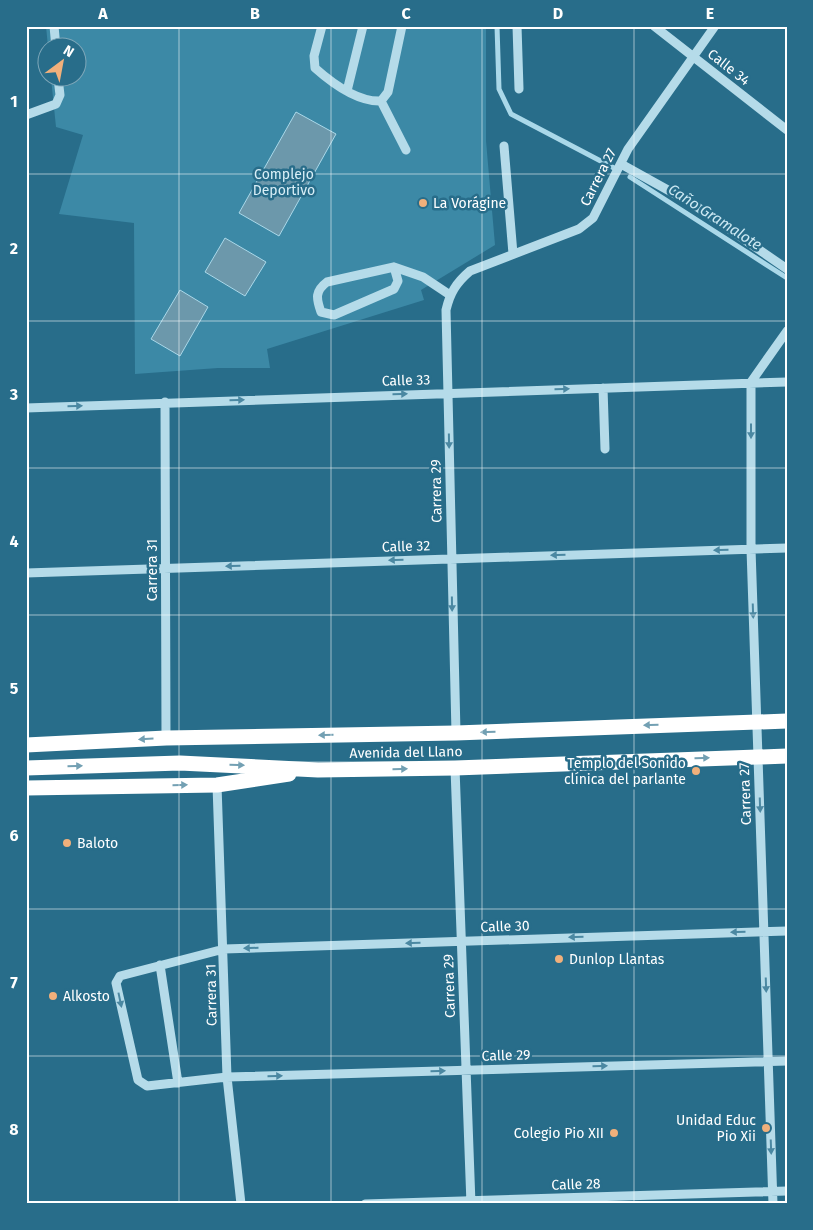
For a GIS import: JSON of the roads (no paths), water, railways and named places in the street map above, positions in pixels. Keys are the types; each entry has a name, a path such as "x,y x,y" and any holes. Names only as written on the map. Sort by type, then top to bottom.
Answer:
{"highway":[{"name":"Avenida del Llano","path":"26,745 166,738 456,733 787,721"},
{"name":"Avenida del Llano","path":"26,768 180,763 318,770 455,768 787,756"},
{"path":"26,788 217,785 318,770"}],"street":[{"path":"322,26 314,56 315,68 347,91 368,102 381,101 388,92 402,26"},
{"path":"347,91 363,26"},
{"path":"517,26 519,89"},
{"name":"Calle 34","path":"654,26 787,130"},
{"name":"Carrera 27","path":"458,282 470,271 579,229 593,218 638,133 716,26"},
{"path":"26,115 56,104 60,95 59,88"},
{"path":"381,101 406,150"},
{"path":"504,146 513,254"},
{"path":"621,164 694,204 787,269"},
{"path":"394,267 398,281 394,289 334,315 321,312 316,297 319,288 327,282 394,267 423,277 450,295"},
{"name":"Carrera 29","path":"456,733 446,310 450,295 458,282"},
{"path":"751,382 787,331"},
{"name":"Carrera 27","path":"751,382 752,549 773,1204"},
{"name":"Calle 33","path":"26,408 787,382"},
{"path":"602,388 605,449"},
{"name":"Carrera 31","path":"166,402 166,738"},
{"name":"Calle 32","path":"26,573 787,548"},
{"name":"Carrera 29","path":"455,768 471,1202"},
{"name":"Carrera 31","path":"217,785 227,1077 242,1204"},
{"name":"Calle 30","path":"160,965 224,949 787,930"},
{"path":"160,965 178,1083"},
{"name":"Calle 29","path":"160,965 120,976 116,983 138,1080 147,1086 227,1077 787,1061"},
{"name":"Calle 28","path":"365,1204 787,1191"}],"waterway":[{"name":"Caño Gramalote","path":"497,26 499,89 511,114 614,168"},
{"name":"Caño Gramalote","path":"630,177 787,278"}],"place":[{"name":"La Vorágine","path":"423,203"},
{"name":"Templo del Sonido clínica del parlante","path":"696,771"},
{"name":"Baloto","path":"67,843"},
{"name":"Dunlop Llantas","path":"559,959"},
{"name":"Alkosto","path":"53,996"},
{"name":"Unidad Educ Pio Xii","path":"766,1128"},
{"name":"Colegio Pio XII","path":"614,1133"}],"park label":[{"name":"Complejo Deportivo","path":"284,182"}]}
